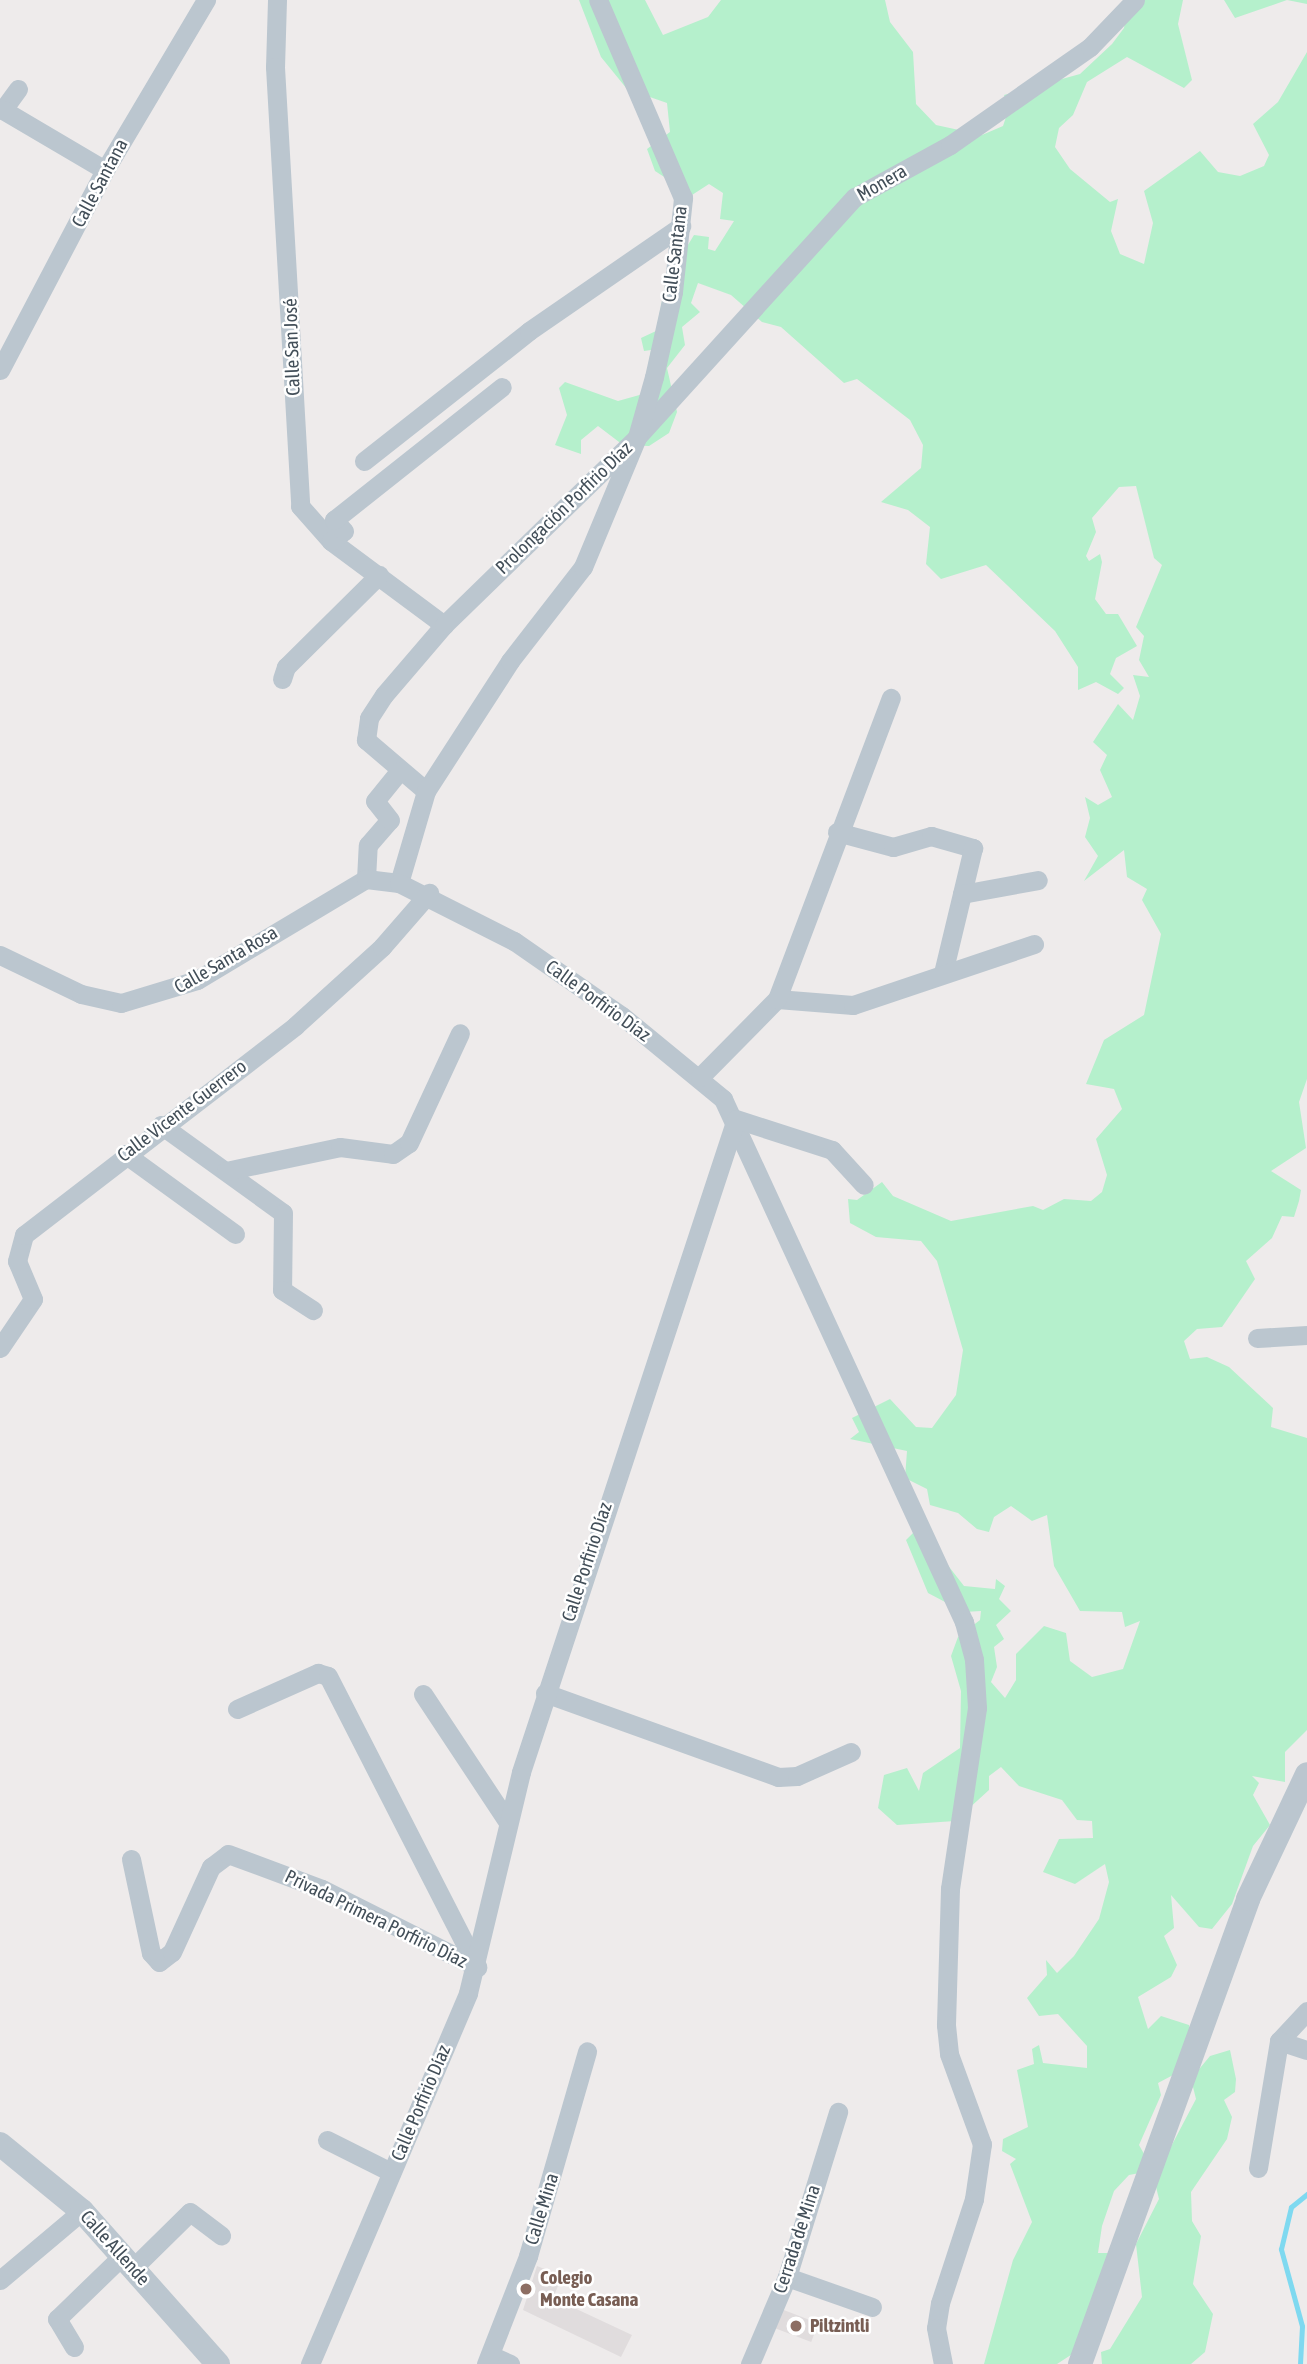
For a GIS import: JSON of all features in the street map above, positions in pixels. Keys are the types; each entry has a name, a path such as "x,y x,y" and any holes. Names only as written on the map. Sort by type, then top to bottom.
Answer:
{"street":[{"name":"Calle Santana","path":"0,369 105,170 206,0"},
{"name":"Calle San José","path":"277,0 275,67 297,490 313,526 444,625"},
{"name":"Calle Santana","path":"598,0 683,198 673,292 636,437"},
{"name":"Monera","path":"636,437 855,197 950,145 1079,54 1135,0"},
{"path":"18,89 4,110 105,170"},
{"path":"364,461 529,331 681,226"},
{"path":"331,541 344,531 334,520 502,387"},
{"name":"Prolongación Porfirio Díaz","path":"426,791 398,771 366,740 369,718 444,625 636,437"},
{"name":"Prolongación Porfirio Díaz","path":"399,883 426,791 510,661 583,567 636,437"},
{"path":"282,679 286,667 379,575"},
{"path":"700,1077 777,999 838,832 891,698"},
{"path":"398,771 375,801 390,820 368,845 366,879 399,883 429,893"},
{"path":"838,832 892,847 931,836 973,848 943,973"},
{"name":"Calle Santa Rosa","path":"0,955 104,1002 163,995 366,879"},
{"path":"962,894 1038,880"},
{"name":"Calle Porfirio Díaz","path":"310,2364 477,1967 507,1821 545,1693 736,1119 700,1077 514,941 429,893"},
{"name":"Calle Vicente Guerrero","path":"0,1348 33,1299 17,1261 24,1235 161,1125 295,1026 382,947 429,893"},
{"path":"777,999 853,1005 1034,944"},
{"path":"226,1171 340,1147 393,1154 409,1143 460,1033"},
{"path":"736,1119 832,1150 864,1185"},
{"path":"736,1119 964,1622 974,1660 976,1721 950,1889 946,2025 949,2054 982,2144 974,2199 940,2302 936,2328 943,2364"},
{"path":"161,1125 283,1213 282,1290 313,1310"},
{"path":"125,1154 235,1234"},
{"path":"1257,1338 1307,1335"},
{"path":"237,1709 318,1673 328,1676 477,1967"},
{"path":"545,1693 778,1777 797,1776 851,1752"},
{"path":"424,1694 507,1821"},
{"path":"1080,2364 1248,1899 1307,1774"},
{"name":"Privada Primera Porfirio Díaz","path":"131,1859 150,1954 159,1962 172,1952 211,1867 228,1854 323,1889 477,1967"},
{"path":"1258,2168 1279,2041 1307,2011"},
{"path":"1279,2041 1307,2050"},
{"name":"Calle Mina","path":"488,2360 528,2256 587,2051"},
{"name":"Cerrada de Mina","path":"750,2364 787,2277 838,2112"},
{"path":"327,2140 391,2172"},
{"name":"Calle Allende","path":"0,2144 82,2211 218,2364"},
{"path":"0,2280 82,2211"},
{"path":"74,2347 57,2319 190,2211 221,2235"},
{"path":"787,2277 872,2307"},
{"path":"488,2360 510,2364"}],"shaded area":[{"path":"537,2266 562,2276 553,2298 632,2335 621,2357 523,2310"},
{"name":"Piltzintli","path":"781,2309 818,2323 811,2342 774,2328"}],"green space":[{"path":"579,0 645,0 663,35 708,17 721,0 885,0 890,22 913,52 916,104 936,125 982,135 1003,126 1009,108 1004,95 1080,74 1112,44 1124,28 1128,0 1183,0 1178,24 1192,80 1184,88 1127,57 1087,82 1073,115 1059,128 1055,147 1070,169 1110,202 1118,199 1111,231 1120,254 1144,264 1153,223 1144,191 1200,151 1218,172 1240,176 1264,166 1269,155 1253,124 1278,102 1307,52 1307,1079 1299,1102 1306,1148 1271,1171 1301,1190 1294,1217 1282,1216 1272,1238 1246,1261 1255,1279 1222,1327 1197,1329 1184,1341 1190,1359 1207,1357 1229,1367 1273,1408 1271,1427 1307,1438 1307,1730 1285,1752 1285,1782 1252,1776 1259,1783 1253,1795 1270,1825 1253,1846 1232,1904 1212,1929 1199,1927 1171,1895 1174,1928 1164,1936 1177,1965 1171,1977 1138,1997 1148,2029 1161,2016 1189,2025 1191,2037 1175,2074 1158,2083 1161,2095 1139,2145 1148,2161 1145,2172 1129,2175 1114,2191 1102,2226 1098,2253 1111,2253 1097,2338 1057,2364 984,2364 1013,2260 1032,2222 1010,2164 1016,2159 1002,2151 1003,2139 1028,2127 1017,2070 1034,2064 1032,2049 1039,2045 1043,2063 1087,2068 1087,2046 1058,2014 1039,2016 1027,1998 1047,1975 1046,1960 1057,1973 1074,1956 1099,1919 1109,1882 1105,1864 1075,1884 1043,1872 1059,1839 1093,1838 1092,1821 1077,1820 1062,1800 1019,1786 1001,1767 989,1776 989,1790 955,1821 897,1825 878,1808 884,1775 907,1768 919,1791 923,1773 960,1748 961,1691 951,1656 958,1637 980,1620 981,1611 964,1612 928,1593 906,1540 913,1533 932,1545 964,1586 995,1589 996,1579 1005,1586 999,1599 1011,1611 996,1625 1004,1639 994,1647 997,1667 991,1682 1005,1698 1016,1680 1016,1654 1044,1626 1066,1633 1070,1661 1092,1677 1123,1669 1140,1621 1125,1627 1122,1612 1080,1611 1054,1566 1047,1515 1032,1521 1011,1506 994,1517 989,1532 977,1529 958,1513 930,1505 927,1489 905,1478 907,1451 850,1439 859,1432 852,1418 890,1399 916,1427 932,1428 956,1395 963,1350 937,1261 921,1241 876,1237 850,1223 848,1199 857,1200 882,1182 893,1196 951,1221 1033,1206 1043,1210 1064,1199 1091,1201 1102,1192 1107,1175 1096,1139 1122,1109 1114,1089 1086,1084 1104,1040 1144,1015 1161,934 1142,900 1147,889 1127,877 1124,850 1084,881 1098,856 1085,837 1090,818 1085,797 1098,805 1112,797 1100,770 1107,755 1093,742 1118,704 1133,720 1140,696 1133,675 1149,677 1139,660 1144,636 1136,627 1162,565 1154,558 1136,486 1119,487 1092,518 1096,532 1086,556 1089,561 1100,554 1102,562 1095,599 1106,614 1118,614 1137,646 1116,658 1110,674 1124,688 1118,694 1096,682 1078,690 1078,667 1055,631 986,565 941,579 926,564 930,527 908,510 881,502 921,468 923,445 910,420 857,379 844,383 781,327 762,322 731,295 698,283 691,303 700,312 682,327 685,345 667,368 677,412 669,433 649,446 623,445 598,426 581,440 581,454 555,445 567,415 559,388 565,382 618,401 643,394 651,350 644,351 641,338 656,331 666,281 694,235 709,237 708,249 715,251 734,221 720,219 723,193 709,184 692,195 655,171 647,149 670,132 667,103 627,89 601,57"},
{"path":"1224,0 1287,0 1235,18"},
{"path":"1287,0 1307,0 1307,4"},
{"path":"1230,2050 1236,2079 1235,2092 1224,2100 1232,2117 1227,2139 1191,2192 1192,2221 1201,2236 1193,2284 1213,2314 1205,2352 1191,2364 1102,2364 1101,2352 1110,2349 1142,2297 1136,2244 1159,2199 1154,2179 1196,2099 1191,2079 1210,2056"}],"waterway":[{"path":"1300,2364 1302,2326 1281,2249 1291,2207 1307,2194"}],"place":[{"name":"Colegio Monte Casana","path":"526,2289"},
{"name":"Piltzintli","path":"796,2326"}]}
